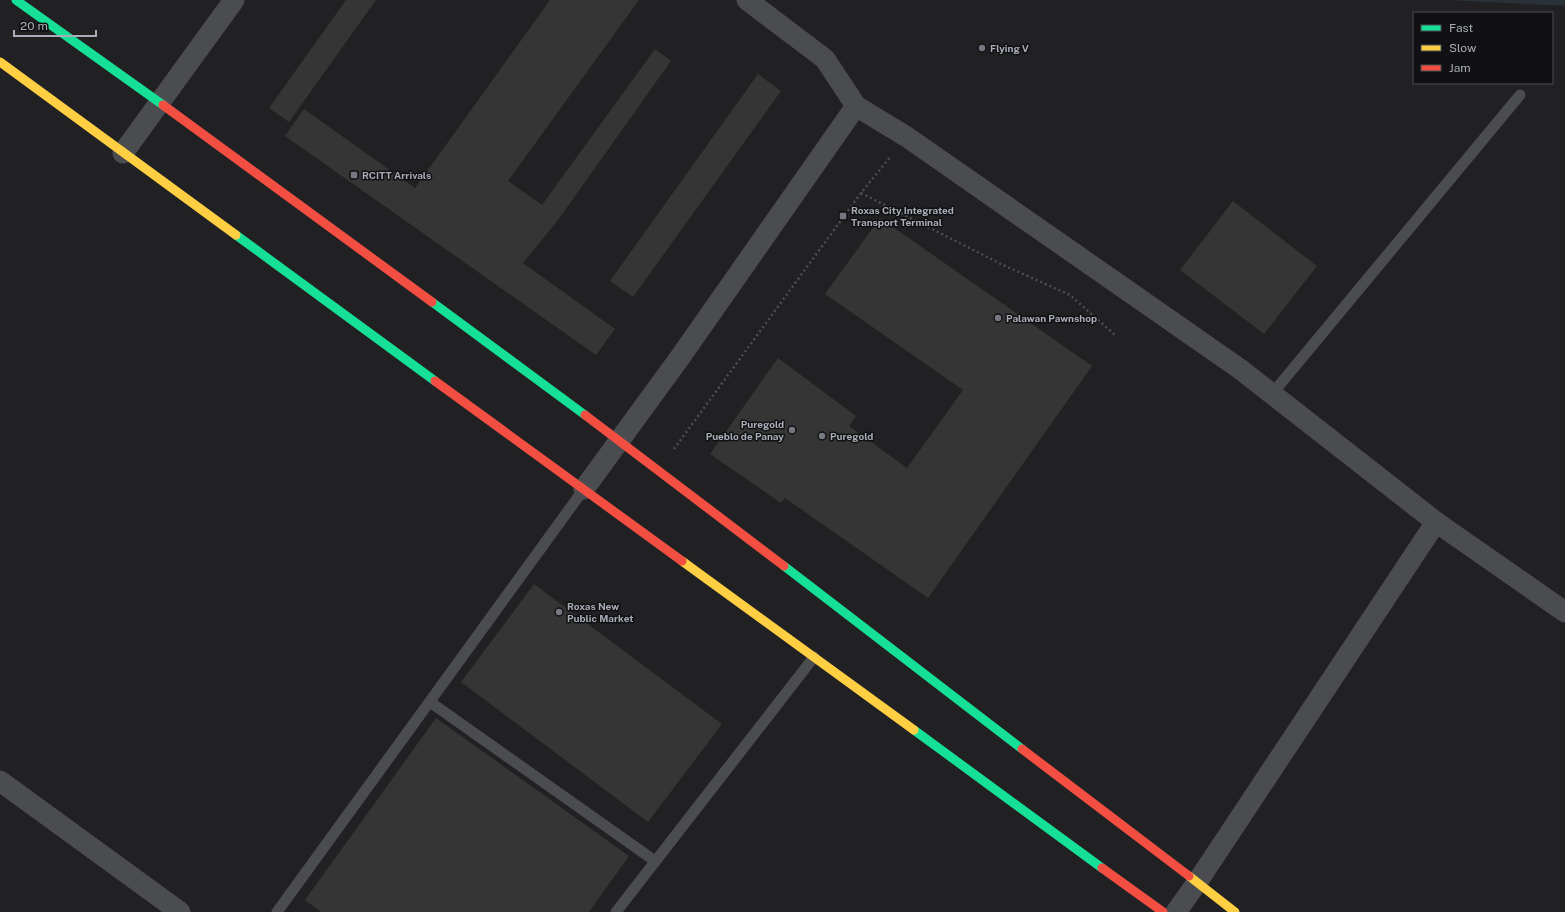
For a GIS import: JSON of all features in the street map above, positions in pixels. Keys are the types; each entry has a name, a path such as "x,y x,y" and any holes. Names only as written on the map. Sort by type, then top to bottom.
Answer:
{"street":[{"path":"16,0 159,102 620,440 1196,884 1235,912"},
{"path":"123,153 234,0"},
{"path":"747,0 825,59 856,106 907,137 1240,369 1436,522 1565,612"},
{"path":"3,69 123,153 1163,912"},
{"path":"584,489 681,356 856,106"},
{"path":"1176,912 1436,522"},
{"path":"0,781 180,912"}],"lane":[{"path":"1272,394 1520,95"},
{"path":"276,912 584,489"},
{"path":"616,912 814,657"},
{"path":"430,702 655,861"}],"path":[{"path":"658,470 861,193 907,137"},
{"path":"861,193 1001,264 1070,296 1115,335"}],"shaded area":[{"path":"0,0 1445,0 1565,6 1565,912 0,912"},
{"path":"1445,0 1565,0 1565,6"}],"building":[{"path":"346,0 376,0 289,122 269,108"},
{"path":"550,0 639,0 508,181 542,205 655,49 671,61 558,220 523,263 615,329 596,355 285,136 304,109 415,188"},
{"path":"758,74 781,91 633,297 610,281"},
{"path":"1233,201 1317,266 1264,334 1180,270"},
{"path":"880,218 1092,366 928,598 785,498 781,503 710,454 778,358 856,416 849,426 907,468 963,390 825,294"},
{"path":"534,584 722,724 648,822 461,682"},
{"path":"436,718 629,856 589,912 321,912 305,900"}],"traffic: fast":[{"path":"16,0 163,105"},
{"path":"236,235 435,381"},
{"path":"432,302 585,415"},
{"path":"784,566 1022,749"},
{"path":"914,730 1102,868"}],"traffic: slow":[{"path":"0,62 236,235"},
{"path":"682,561 914,730"},
{"path":"1189,876 1235,912"}],"traffic: jam":[{"path":"163,105 432,302"},
{"path":"435,381 682,561"},
{"path":"585,415 784,566"},
{"path":"1022,749 1189,876"},
{"path":"1102,868 1163,912"}],"place":[{"name":"Flying V","path":"982,48"},
{"name":"RCITT Arrivals","path":"354,175"},
{"name":"Roxas City Integrated Transport Terminal","path":"843,216"},
{"name":"Palawan Pawnshop","path":"998,318"},
{"name":"Puregold Pueblo de Panay","path":"792,430"},
{"name":"Puregold","path":"822,436"},
{"name":"Roxas New Public Market","path":"559,612"}]}
